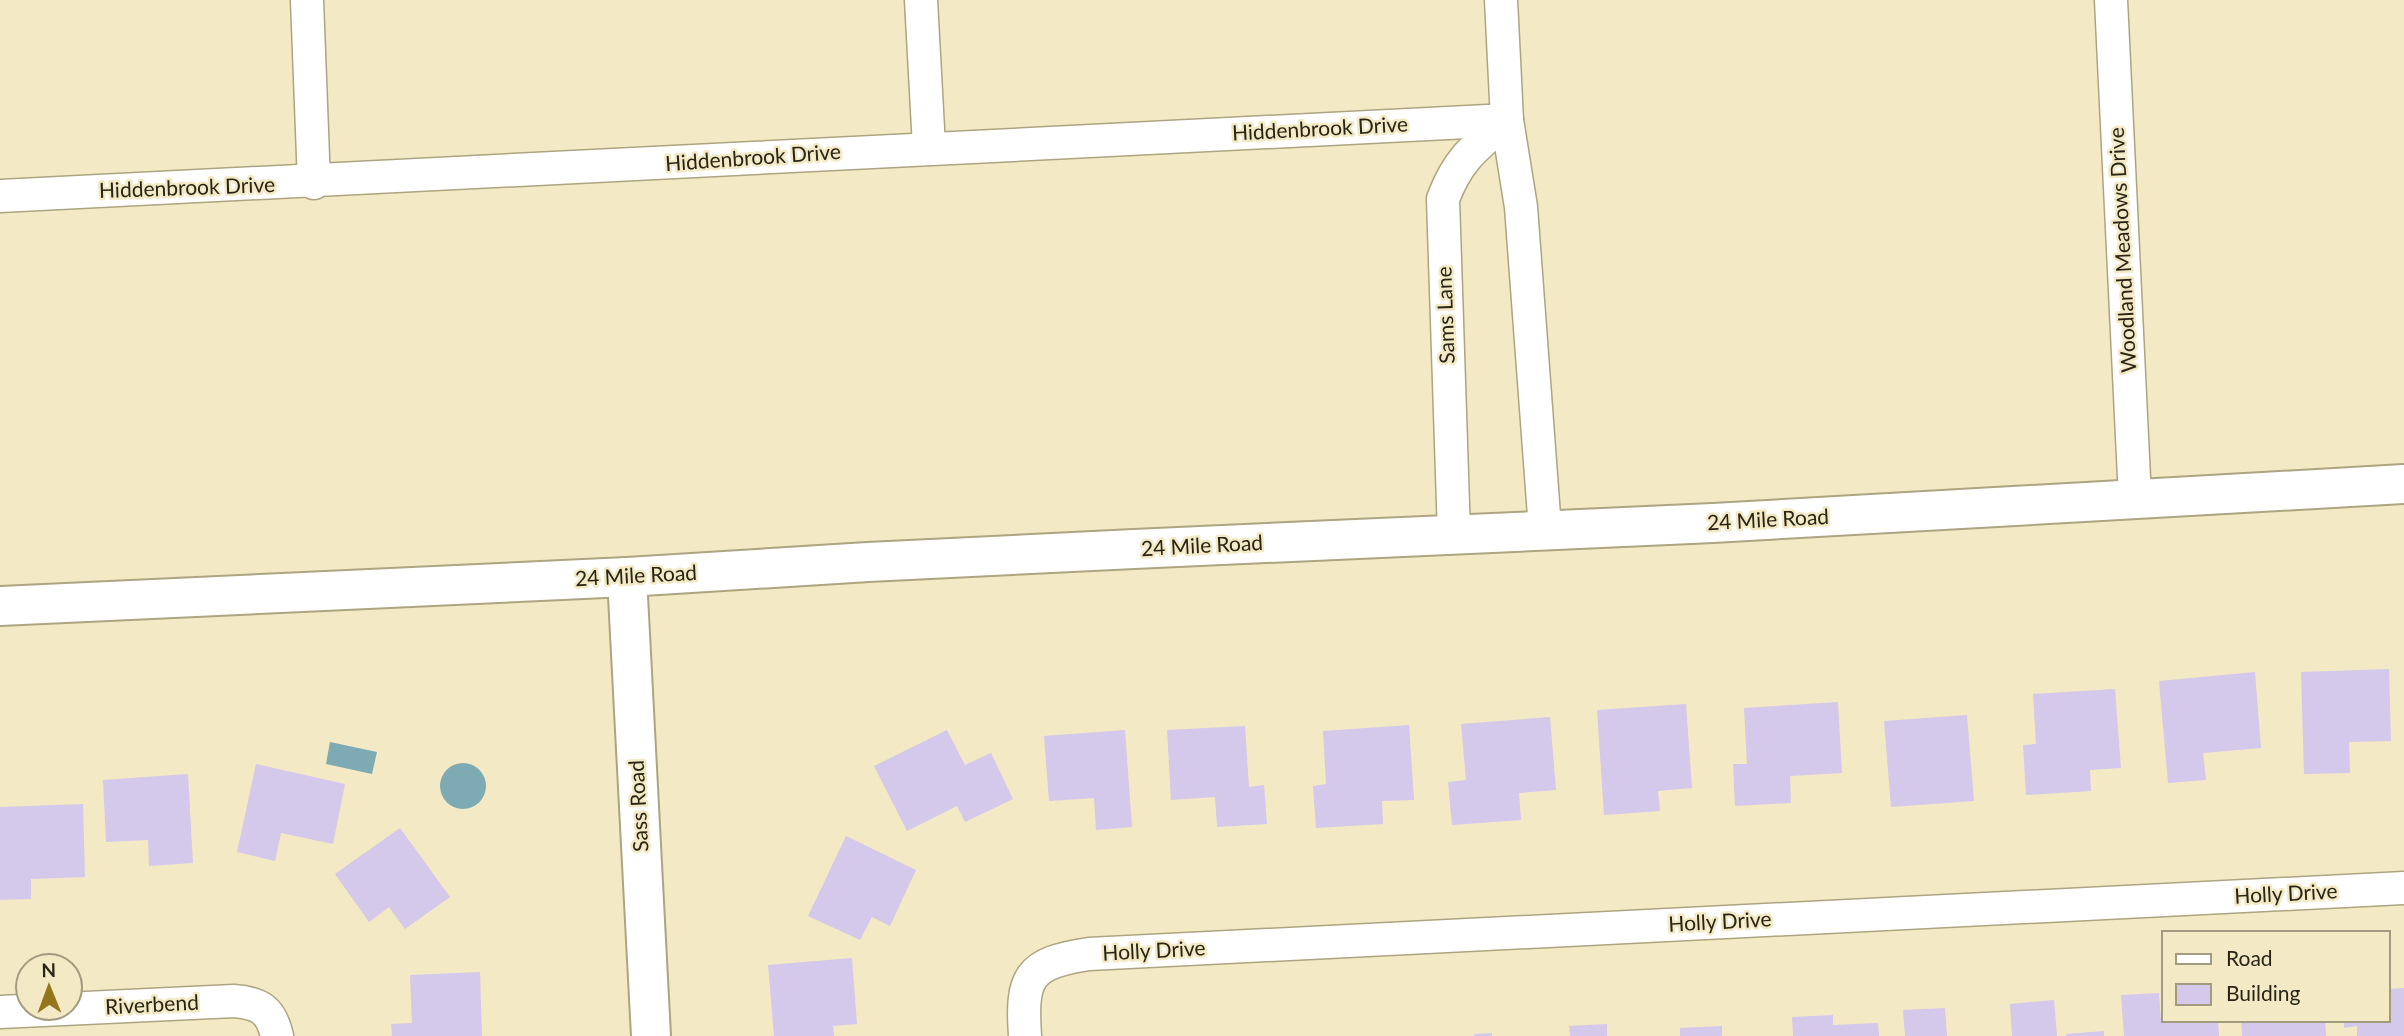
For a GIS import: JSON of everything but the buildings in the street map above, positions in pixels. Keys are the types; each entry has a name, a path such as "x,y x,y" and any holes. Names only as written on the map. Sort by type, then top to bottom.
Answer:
{"street":[{"path":"307,0 314,183"},
{"path":"922,0 929,148"},
{"path":"1501,0 1507,120 1521,207 1545,529"},
{"name":"Woodland Meadows Drive","path":"2111,0 2135,499"},
{"name":"Hiddenbrook Drive","path":"0,196 314,183 929,148 1507,120"},
{"name":"Sams Lane","path":"1454,535 1443,199 1452,174 1472,150 1507,120"},
{"name":"24 Mile Road","path":"0,606 627,577 881,561 1713,523 2404,484"},
{"name":"Sass Road","path":"627,577 651,1036"},
{"name":"Holly Drive","path":"1025,1036 1025,989 1039,969 1061,959 1088,954 2404,888"},
{"name":"Riverbend","path":"0,1012 234,1000 251,1002 261,1007 275,1026 277,1036"}],"water":[{"path":"330,742 377,752 372,774 326,764"},
{"path":"463,763 479,770 486,786 479,802 463,809 447,802 440,786 447,770"}]}
